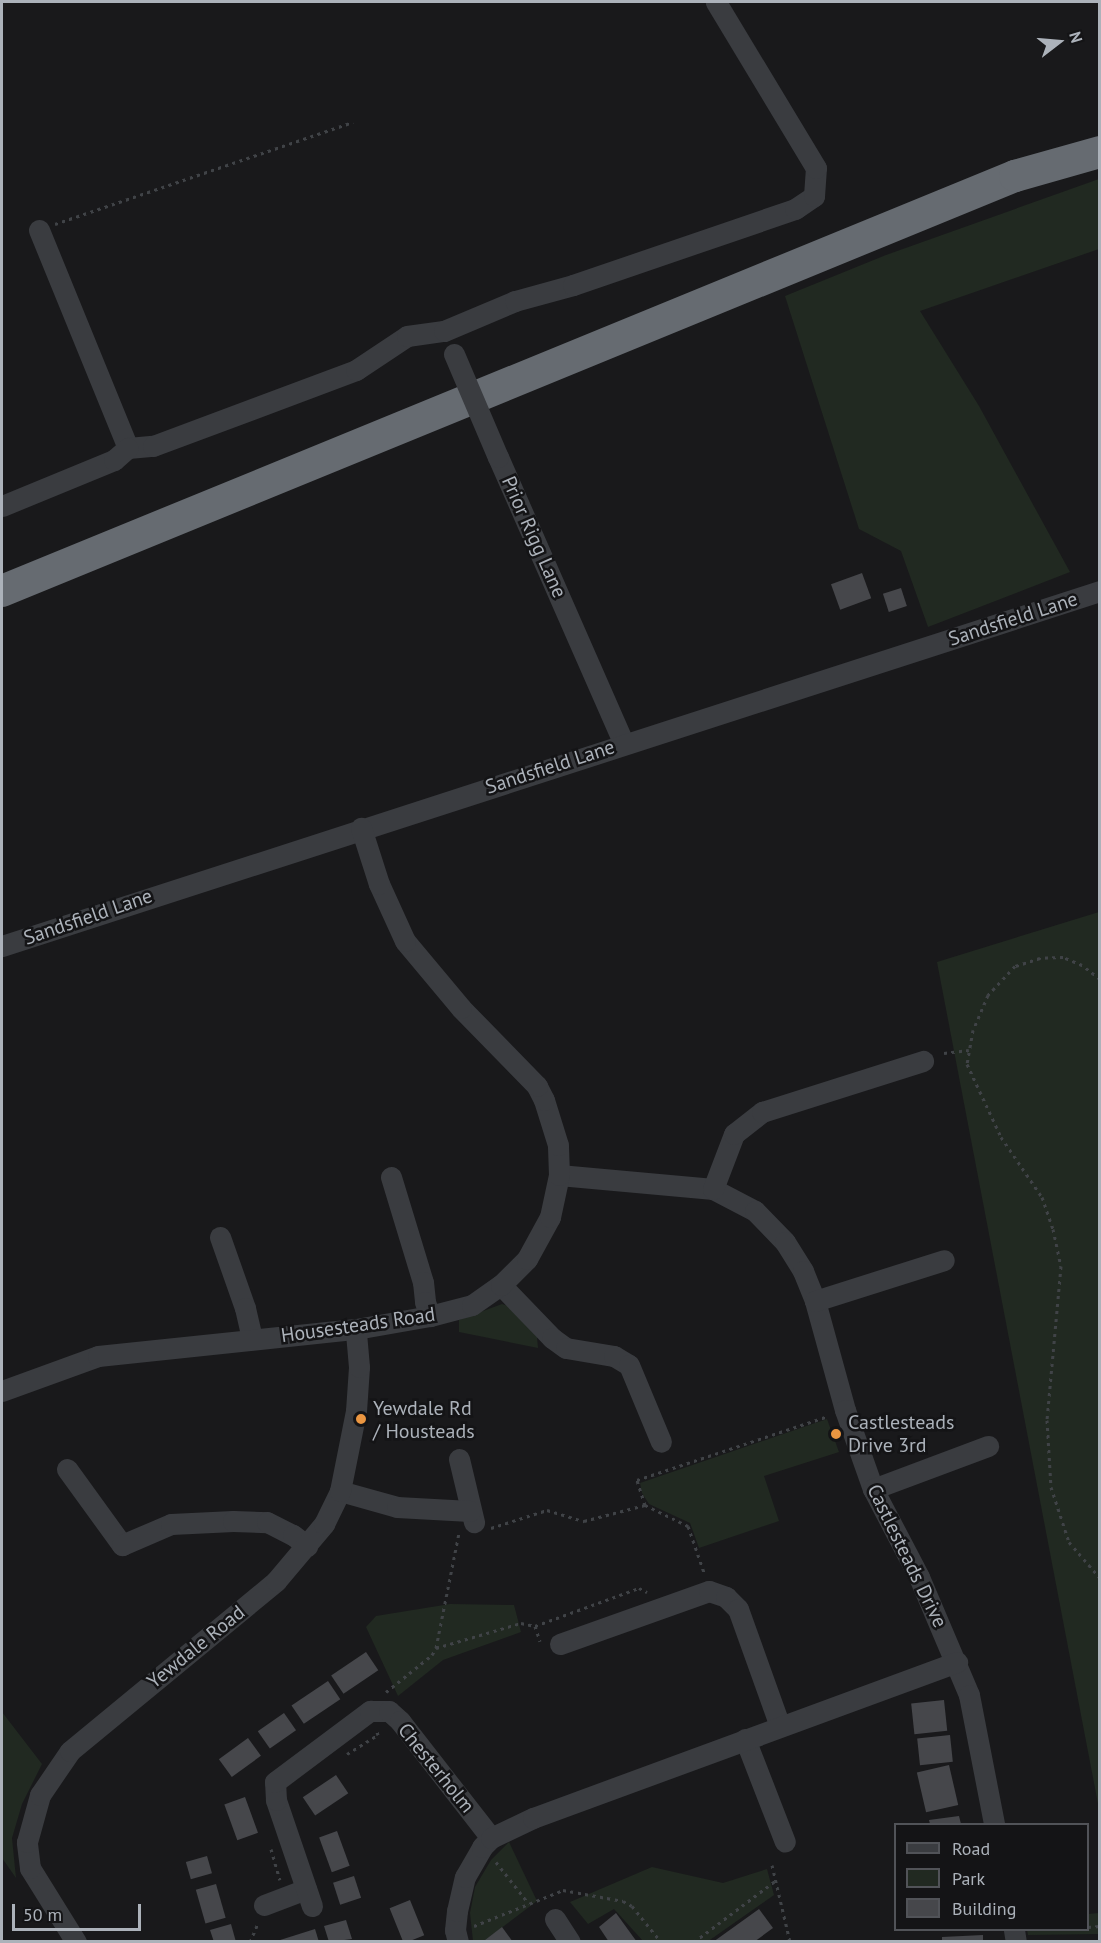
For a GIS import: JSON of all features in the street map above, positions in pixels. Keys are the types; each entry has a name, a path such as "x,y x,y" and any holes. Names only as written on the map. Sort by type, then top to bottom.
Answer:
{"highway":[{"path":"2,591 1015,176 1100,152"}],"street":[{"path":"2,506 114,460 128,448 153,446 356,370 407,336 444,332 515,301 573,285 795,209 814,196 816,168 716,2"},
{"path":"39,230 128,448"},
{"name":"Prior Rigg Lane","path":"444,332 624,744"},
{"name":"Sandsfield Lane","path":"2,946 361,828 1100,591"},
{"name":"Housesteads Road","path":"2,1391 98,1356 356,1329 430,1317 472,1305 501,1285 527,1258 550,1217 559,1175 558,1145 537,1086 461,1008 405,941 379,884 361,828"},
{"path":"713,1189 734,1134 762,1112 923,1061"},
{"name":"Castlesteads Drive","path":"559,1175 713,1189 755,1211 785,1242 803,1270 815,1301 845,1410 873,1490 919,1577 957,1662 969,1695 994,1823"},
{"path":"391,1177 423,1282 425,1302 430,1317"},
{"path":"220,1238 245,1308 252,1339"},
{"path":"815,1301 944,1260"},
{"path":"501,1285 552,1338 566,1348 614,1356 629,1365 661,1442"},
{"name":"Yewdale Road","path":"76,1941 30,1868 27,1842 40,1795 70,1751 276,1581 324,1524 340,1491 356,1411 359,1367 356,1329"},
{"path":"873,1490 988,1446"},
{"path":"340,1491 397,1507 473,1524 459,1459"},
{"path":"67,1469 122,1545 171,1524 234,1521 267,1522 293,1535 307,1546"},
{"path":"550,1642 709,1591 726,1597 738,1609 780,1726"},
{"path":"458,1941 457,1911 465,1877 482,1847 491,1847 532,1818 957,1662"},
{"name":"Chesterholm","path":"262,1911 309,1898 276,1800 276,1782 370,1711 389,1711 400,1721 491,1847"},
{"path":"745,1739 785,1842"},
{"path":"555,1919 570,1941"}],"path":[{"path":"39,230 353,122"},
{"path":"1099,1577 1069,1542 1051,1487 1047,1420 1061,1266 1053,1229 1042,1197 1001,1137 967,1064 974,1030 988,995 1015,966 1040,958 1063,957 1082,965 1100,979"},
{"path":"944,1053 970,1050"},
{"path":"645,1505 637,1480 832,1414"},
{"path":"380,1697 432,1655 436,1648 459,1532 473,1524 547,1510 585,1521 645,1505 688,1526 706,1578"},
{"path":"436,1648 521,1623 535,1626 550,1642"},
{"path":"341,1757 378,1735 373,1720"},
{"path":"491,1847 529,1904"},
{"path":"772,1865 790,1941"},
{"path":"694,1941 775,1881"},
{"path":"474,1926 563,1890 623,1901 632,1906 659,1941"},
{"path":"250,1941 262,1911"}],"green space":[{"path":"1099,179 1099,249 920,311 979,406 1070,572 928,627 901,551 859,529 785,296 886,255"},
{"path":"1100,912 1099,1809 937,962"},
{"path":"502,1304 508,1306 537,1337 538,1348 459,1332 459,1320"},
{"path":"827,1419 839,1452 764,1476 779,1521 699,1548 690,1523 649,1504 642,1493 640,1483"},
{"path":"450,1604 514,1605 521,1632 443,1660 398,1696 366,1627 376,1616"},
{"path":"2,1712 42,1764 22,1804 12,1838 16,1878 2,1858"},
{"path":"509,1842 537,1901 484,1941 473,1941 470,1913 475,1887 491,1860"},
{"path":"652,1867 723,1883 767,1869 774,1895 707,1942 643,1941 614,1909 588,1924 570,1902"},
{"path":"1099,1913 1099,1934 1028,1935 1027,1931 1089,1931 1089,1914"}],"building":[{"path":"862,573 871,598 840,610 831,584"},
{"path":"901,588 907,606 889,612 883,594"},
{"path":"366,1652 378,1670 343,1694 331,1675"},
{"path":"328,1681 340,1699 304,1724 292,1706"},
{"path":"944,1700 947,1731 914,1734 911,1703"},
{"path":"284,1713 296,1730 270,1749 258,1731"},
{"path":"950,1735 953,1762 920,1765 917,1738"},
{"path":"248,1738 261,1756 232,1777 219,1759"},
{"path":"949,1765 958,1805 926,1812 917,1772"},
{"path":"336,1775 348,1793 315,1816 303,1797"},
{"path":"245,1797 258,1833 237,1840 224,1805"},
{"path":"959,1816 961,1823 930,1823 929,1820"},
{"path":"337,1831 350,1866 332,1872 319,1837"},
{"path":"207,1856 212,1873 191,1879 186,1862"},
{"path":"354,1876 361,1898 340,1905 333,1883"},
{"path":"216,1884 226,1918 205,1923 196,1890"},
{"path":"410,1900 424,1935 403,1942 390,1908"},
{"path":"759,1909 773,1928 754,1942 713,1942"},
{"path":"616,1913 637,1942 609,1942 599,1927"},
{"path":"346,1920 352,1939 329,1942 324,1926"},
{"path":"231,1924 236,1942 214,1942 210,1930"},
{"path":"502,1927 513,1942 487,1942 485,1940"},
{"path":"315,1929 319,1942 277,1942 277,1941"},
{"path":"983,1935 983,1942 942,1942 942,1937"}],"place":[{"name":"Yewdale Rd / Housteads","path":"361,1419"},
{"name":"Castlesteads Drive 3rd","path":"836,1434"}]}
